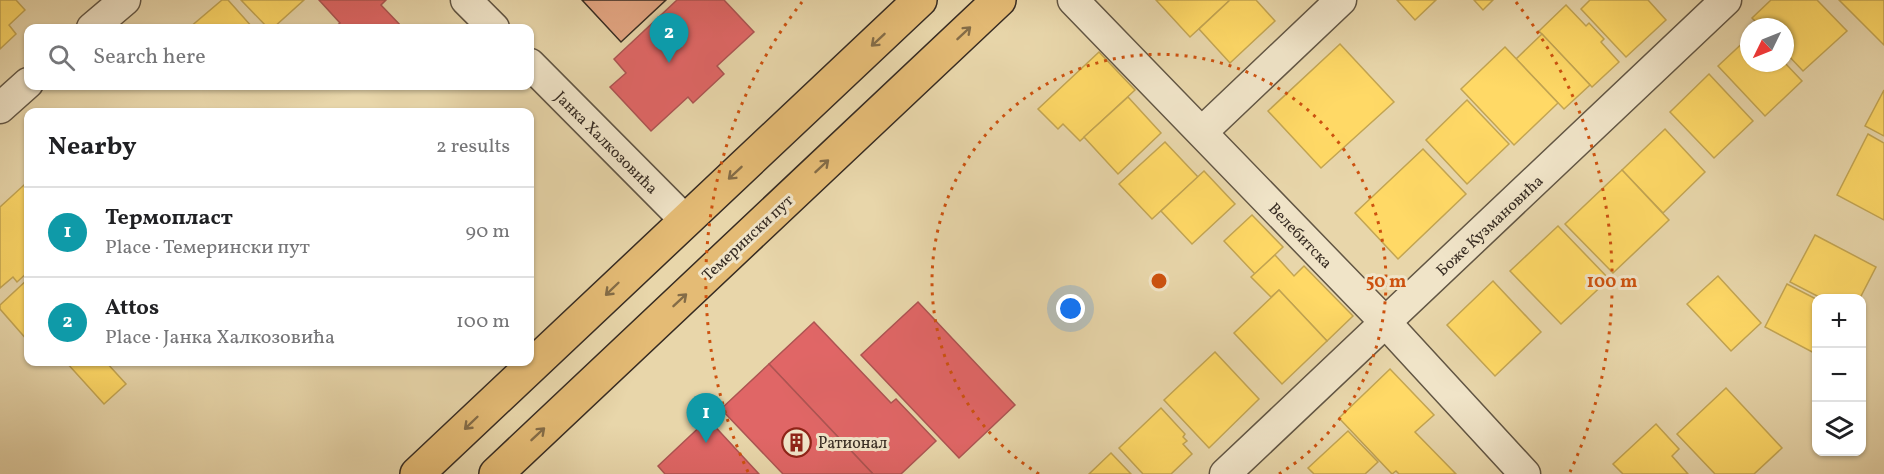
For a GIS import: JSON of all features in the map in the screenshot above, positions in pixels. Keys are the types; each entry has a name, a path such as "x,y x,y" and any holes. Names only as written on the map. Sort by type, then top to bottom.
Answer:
{"main road":[{"path":"534,363 920,0"},
{"name":"Темерински пут","path":"496,474 999,0"},
{"path":"417,474 531,366"}],"street":[{"path":"97,24 125,0"},
{"path":"466,0 490,24"},
{"name":"Велебитска","path":"1073,0 1386,323 1526,474"},
{"path":"1202,132 1341,0"},
{"name":"Боже Кузмановића","path":"1225,474 1726,0"},
{"name":"Јанка Халкозовића","path":"534,68 685,220"},
{"path":"0,108 24,87"}],"building: Homes":[{"path":"0,0 16,0 25,10 9,25 16,34 0,49"},
{"path":"222,0 228,0 249,24 194,24"},
{"path":"241,0 304,0 277,24 264,24"},
{"path":"1156,0 1230,0 1190,37"},
{"path":"1230,0 1256,0 1275,21 1230,63 1199,29"},
{"path":"1397,0 1436,0 1415,20"},
{"path":"1474,0 1493,0 1483,10"},
{"path":"1590,0 1648,0 1666,20 1626,57 1581,9"},
{"path":"1771,0 1817,0 1847,31 1803,71 1794,62 1794,18 1752,18"},
{"path":"1839,0 1884,0 1884,45"},
{"path":"1566,5 1586,26 1589,23 1604,39 1601,42 1619,62 1592,87 1539,31"},
{"path":"1542,34 1590,85 1564,109 1516,59"},
{"path":"1340,44 1394,102 1321,168 1268,111"},
{"path":"1740,45 1740,72 1794,72 1802,81 1765,116 1718,66"},
{"path":"1505,47 1558,103 1514,145 1461,89"},
{"path":"1099,52 1135,90 1080,141 1063,124 1058,129 1038,109"},
{"path":"1709,74 1753,121 1714,158 1670,112"},
{"path":"1884,90 1884,136 1865,126"},
{"path":"1128,97 1161,133 1118,174 1084,137"},
{"path":"1467,100 1509,144 1467,184 1426,140"},
{"path":"1665,129 1705,172 1663,213 1622,170"},
{"path":"1868,134 1884,143 1884,220 1837,195"},
{"path":"1165,142 1198,177 1152,219 1119,184"},
{"path":"1423,149 1466,194 1398,259 1355,213"},
{"path":"1622,170 1669,220 1613,273 1565,224"},
{"path":"1204,171 1235,204 1192,244 1161,211"},
{"path":"24,185 24,276 17,282 13,277 0,288 0,207"},
{"path":"1252,215 1283,247 1255,274 1224,241"},
{"path":"1558,226 1609,279 1561,324 1510,271"},
{"path":"1815,235 1876,267 1862,294 1813,294 1790,282"},
{"path":"1275,255 1294,276 1304,266 1353,316 1327,341 1279,290 1271,297 1251,277"},
{"path":"1718,276 1761,323 1731,351 1687,304"},
{"path":"1493,281 1541,332 1495,376 1447,325"},
{"path":"24,283 24,336 0,309 0,305"},
{"path":"1787,284 1812,297 1812,352 1765,327"},
{"path":"1279,290 1327,341 1282,384 1234,333"},
{"path":"1215,352 1259,399 1209,448 1164,400"},
{"path":"70,366 110,366 126,384 104,404"},
{"path":"1390,369 1434,415 1415,432 1456,474 1399,474 1396,471 1392,474 1339,418"},
{"path":"1726,388 1782,448 1754,474 1715,474 1677,434"},
{"path":"1161,408 1185,434 1183,437 1187,441 1183,444 1192,454 1171,474 1143,474 1119,448"},
{"path":"1656,424 1679,449 1672,456 1688,474 1623,474 1613,464"},
{"path":"1348,431 1378,462 1365,474 1314,474 1308,468"},
{"path":"1111,453 1131,474 1089,474"}],"building: Shops":[{"path":"319,0 386,0 381,5 399,24 339,24"},
{"path":"677,0 724,0 754,32 717,66 724,74 693,103 688,97 651,131 610,87 626,73 614,59"},
{"path":"918,302 1015,405 959,458 861,355"},
{"path":"814,322 891,403 896,399 936,441 901,474 873,474 769,364"},
{"name":"Ратионал","path":"769,364 873,474 783,474 721,409"},
{"path":"708,419 759,474 665,474 658,466"}],"building: Other":[{"path":"582,0 666,0 621,42"}],"place":[{"name":"Attos","path":"669,63"},
{"name":"Ратионал","path":"797,442"},
{"name":"Термопласт","path":"706,443"}]}
